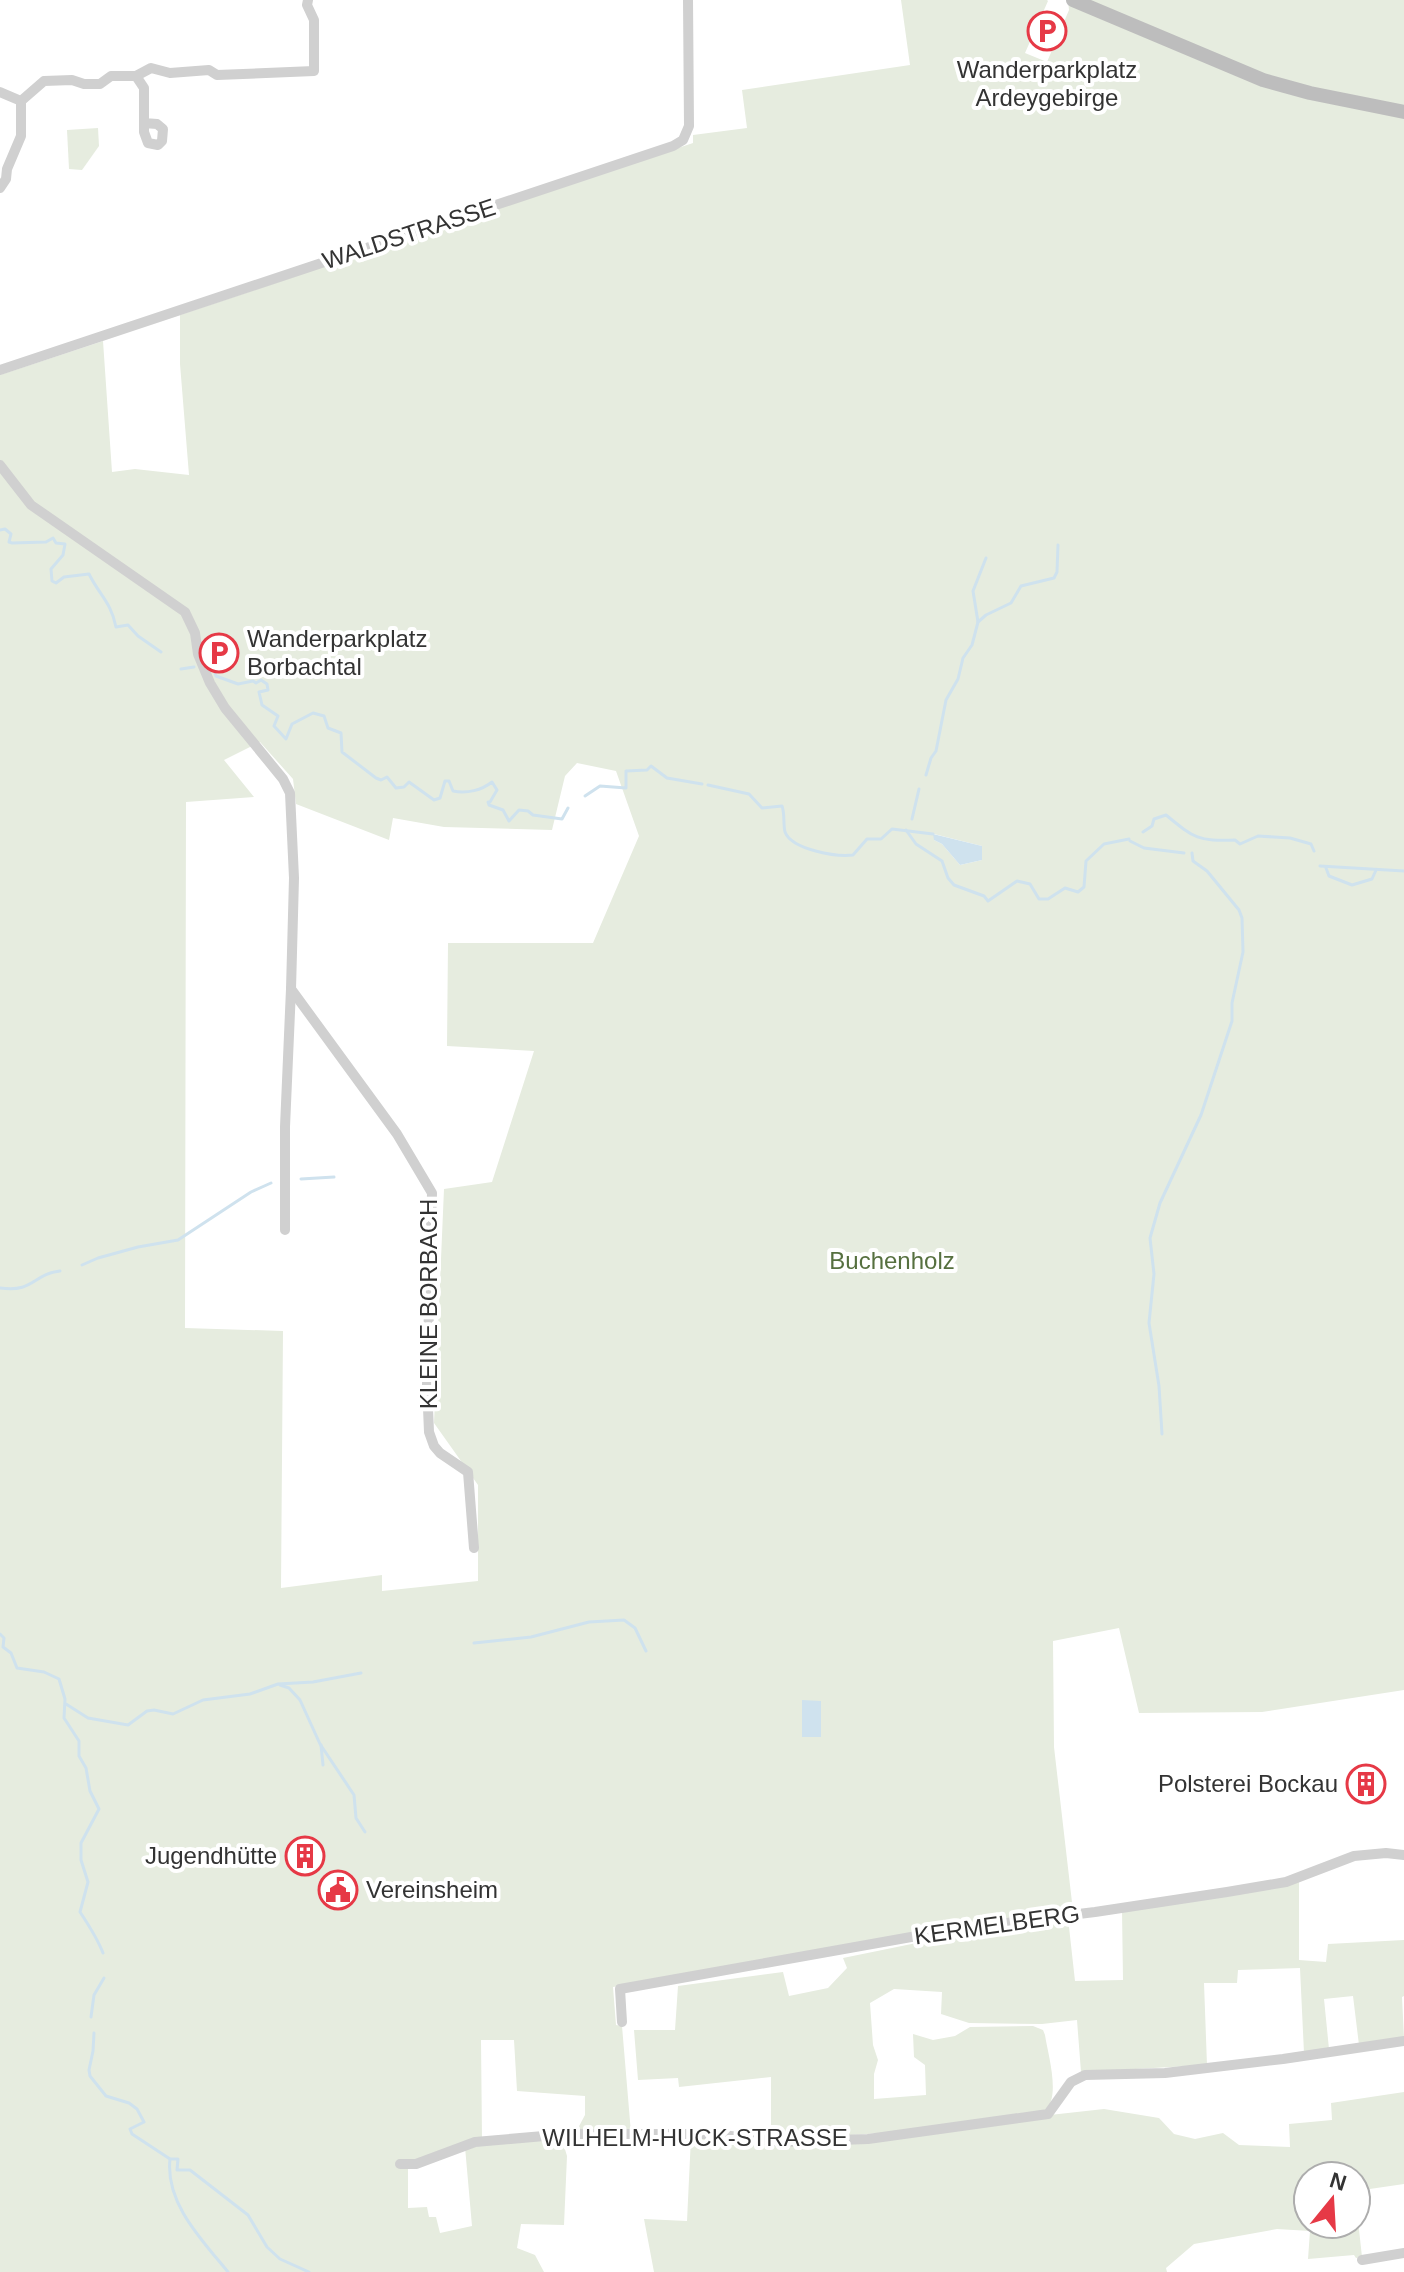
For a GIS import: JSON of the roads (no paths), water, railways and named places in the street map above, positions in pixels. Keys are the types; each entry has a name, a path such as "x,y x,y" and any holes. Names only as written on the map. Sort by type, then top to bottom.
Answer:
{"main road":[{"path":"1073,0 1263,80 1404,112"}],"street":[{"path":"0,188 21,136 21,101 44,81 72,80 100,84 111,76 136,76 147,69 156,68 170,73 209,70 217,75 314,71 314,20 308,0"},
{"name":"WALDSTRASSE","path":"0,370 673,146 683,140 689,126 688,0"},
{"path":"136,76 144,88 144,123"},
{"path":"0,92 21,101"},
{"path":"0,465 31,505 185,612 195,633 198,654 210,683 225,708 283,779 290,793 293,812 291,989 285,1127 285,1230"},
{"name":"KLEINE BORBACH","path":"291,989 397,1134 432,1193 427,1384 429,1432 440,1453 468,1472 474,1548"},
{"name":"KERMELBERG","path":"622,2022 620,1989 915,1936 1286,1882 1354,1856 1404,1855"},
{"name":"WILHELM-HUCK-STRASSE","path":"400,2164 416,2164 475,2142 567,2134 714,2134 781,2142 896,2136 955,2125 1048,2114 1071,2082 1085,2075 1180,2071 1404,2041"},
{"path":"1362,2260 1404,2253"}],"water":[{"path":"933,834 982,846 982,860 960,865 942,844 934,840"},
{"path":"802,1700 821,1701 821,1737 802,1737"}],"waterway":[{"path":"0,530 5,529 11,534 9,542 12,543 46,542 53,538 56,543 65,544 63,555 51,569 52,581 56,583 64,577 89,574 108,605 116,627 128,625 161,652"},
{"path":"926,775 936,751 946,700 958,679 963,658 972,645 978,622 1011,603 1021,586 1054,578 1058,545"},
{"path":"978,622 973,591 986,558"},
{"path":"209,666 216,676 238,684 261,680 267,684 268,690 259,692 262,705 278,716 274,726 286,739 292,724 313,713 324,716 328,728 341,733 342,752 376,778 381,780 387,777 396,788 404,787 409,782 434,800 440,798 445,781 449,781 453,791 464,792 492,782 497,790 489,805 503,810 509,821 519,810 562,819 568,808"},
{"path":"181,669 194,667"},
{"path":"585,796 600,786 626,788 626,771 647,770 651,766 667,778 702,784"},
{"path":"708,785 749,794 762,808 782,806 785,832 789,838 805,848 826,853 853,855 867,839 881,839 892,829 933,834"},
{"path":"912,819 919,789"},
{"path":"1143,832 1152,826 1154,819 1166,815 1191,834 1205,839 1235,840 1240,844 1258,836 1290,838 1311,844 1314,851"},
{"path":"906,830 916,844 942,861 954,885 984,896 988,901 1017,881 1030,884 1039,899 1048,899 1065,888 1078,892 1084,887 1086,861 1104,844 1129,839"},
{"path":"1130,841 1144,848 1184,853"},
{"path":"1162,1434 1159,1386 1149,1323 1154,1274 1150,1238 1160,1203 1201,1115 1232,1021 1232,1003 1243,952 1239,910 1207,871 1193,861 1192,853"},
{"path":"1320,866 1404,871"},
{"path":"1326,868 1329,876 1352,885 1372,879 1376,870"},
{"path":"301,1179 334,1177"},
{"path":"82,1265 138,1247 178,1240 251,1192 271,1183"},
{"path":"0,1288 20,1288 60,1271"},
{"path":"474,1643 531,1637 589,1622 624,1620 635,1628 646,1651"},
{"path":"0,1634 4,1638 3,1647 11,1653 17,1668 44,1672 59,1679 65,1699 64,1718 79,1741 79,1756 99,1809 81,1843 81,1860 88,1882 80,1912 103,1953"},
{"path":"66,1704 88,1718 128,1725 147,1711 173,1714 203,1700 250,1694 278,1684 313,1682 361,1673"},
{"path":"280,1685 289,1688 300,1700 320,1744 354,1795 356,1818 365,1832"},
{"path":"321,1745 323,1765"},
{"path":"91,2017 94,1995 104,1978"},
{"path":"94,2033 90,2076 106,2096 129,2103 137,2109 144,2122 130,2129 132,2134 170,2159 178,2159 177,2170 190,2170 248,2215 267,2247 280,2259 309,2272"},
{"path":"170,2159 173,2191 179,2206 228,2272"}],"place":[{"name":"Wanderparkplatz Ardeygebirge","path":"1047,31"},
{"name":"Wanderparkplatz Borbachtal","path":"219,653"},
{"name":"Polsterei Bockau","path":"1366,1784"},
{"name":"Jugendhütte","path":"305,1856"},
{"name":"Vereinsheim","path":"338,1890"}],"park label":[{"name":"Buchenholz","path":"892,1261"}]}
